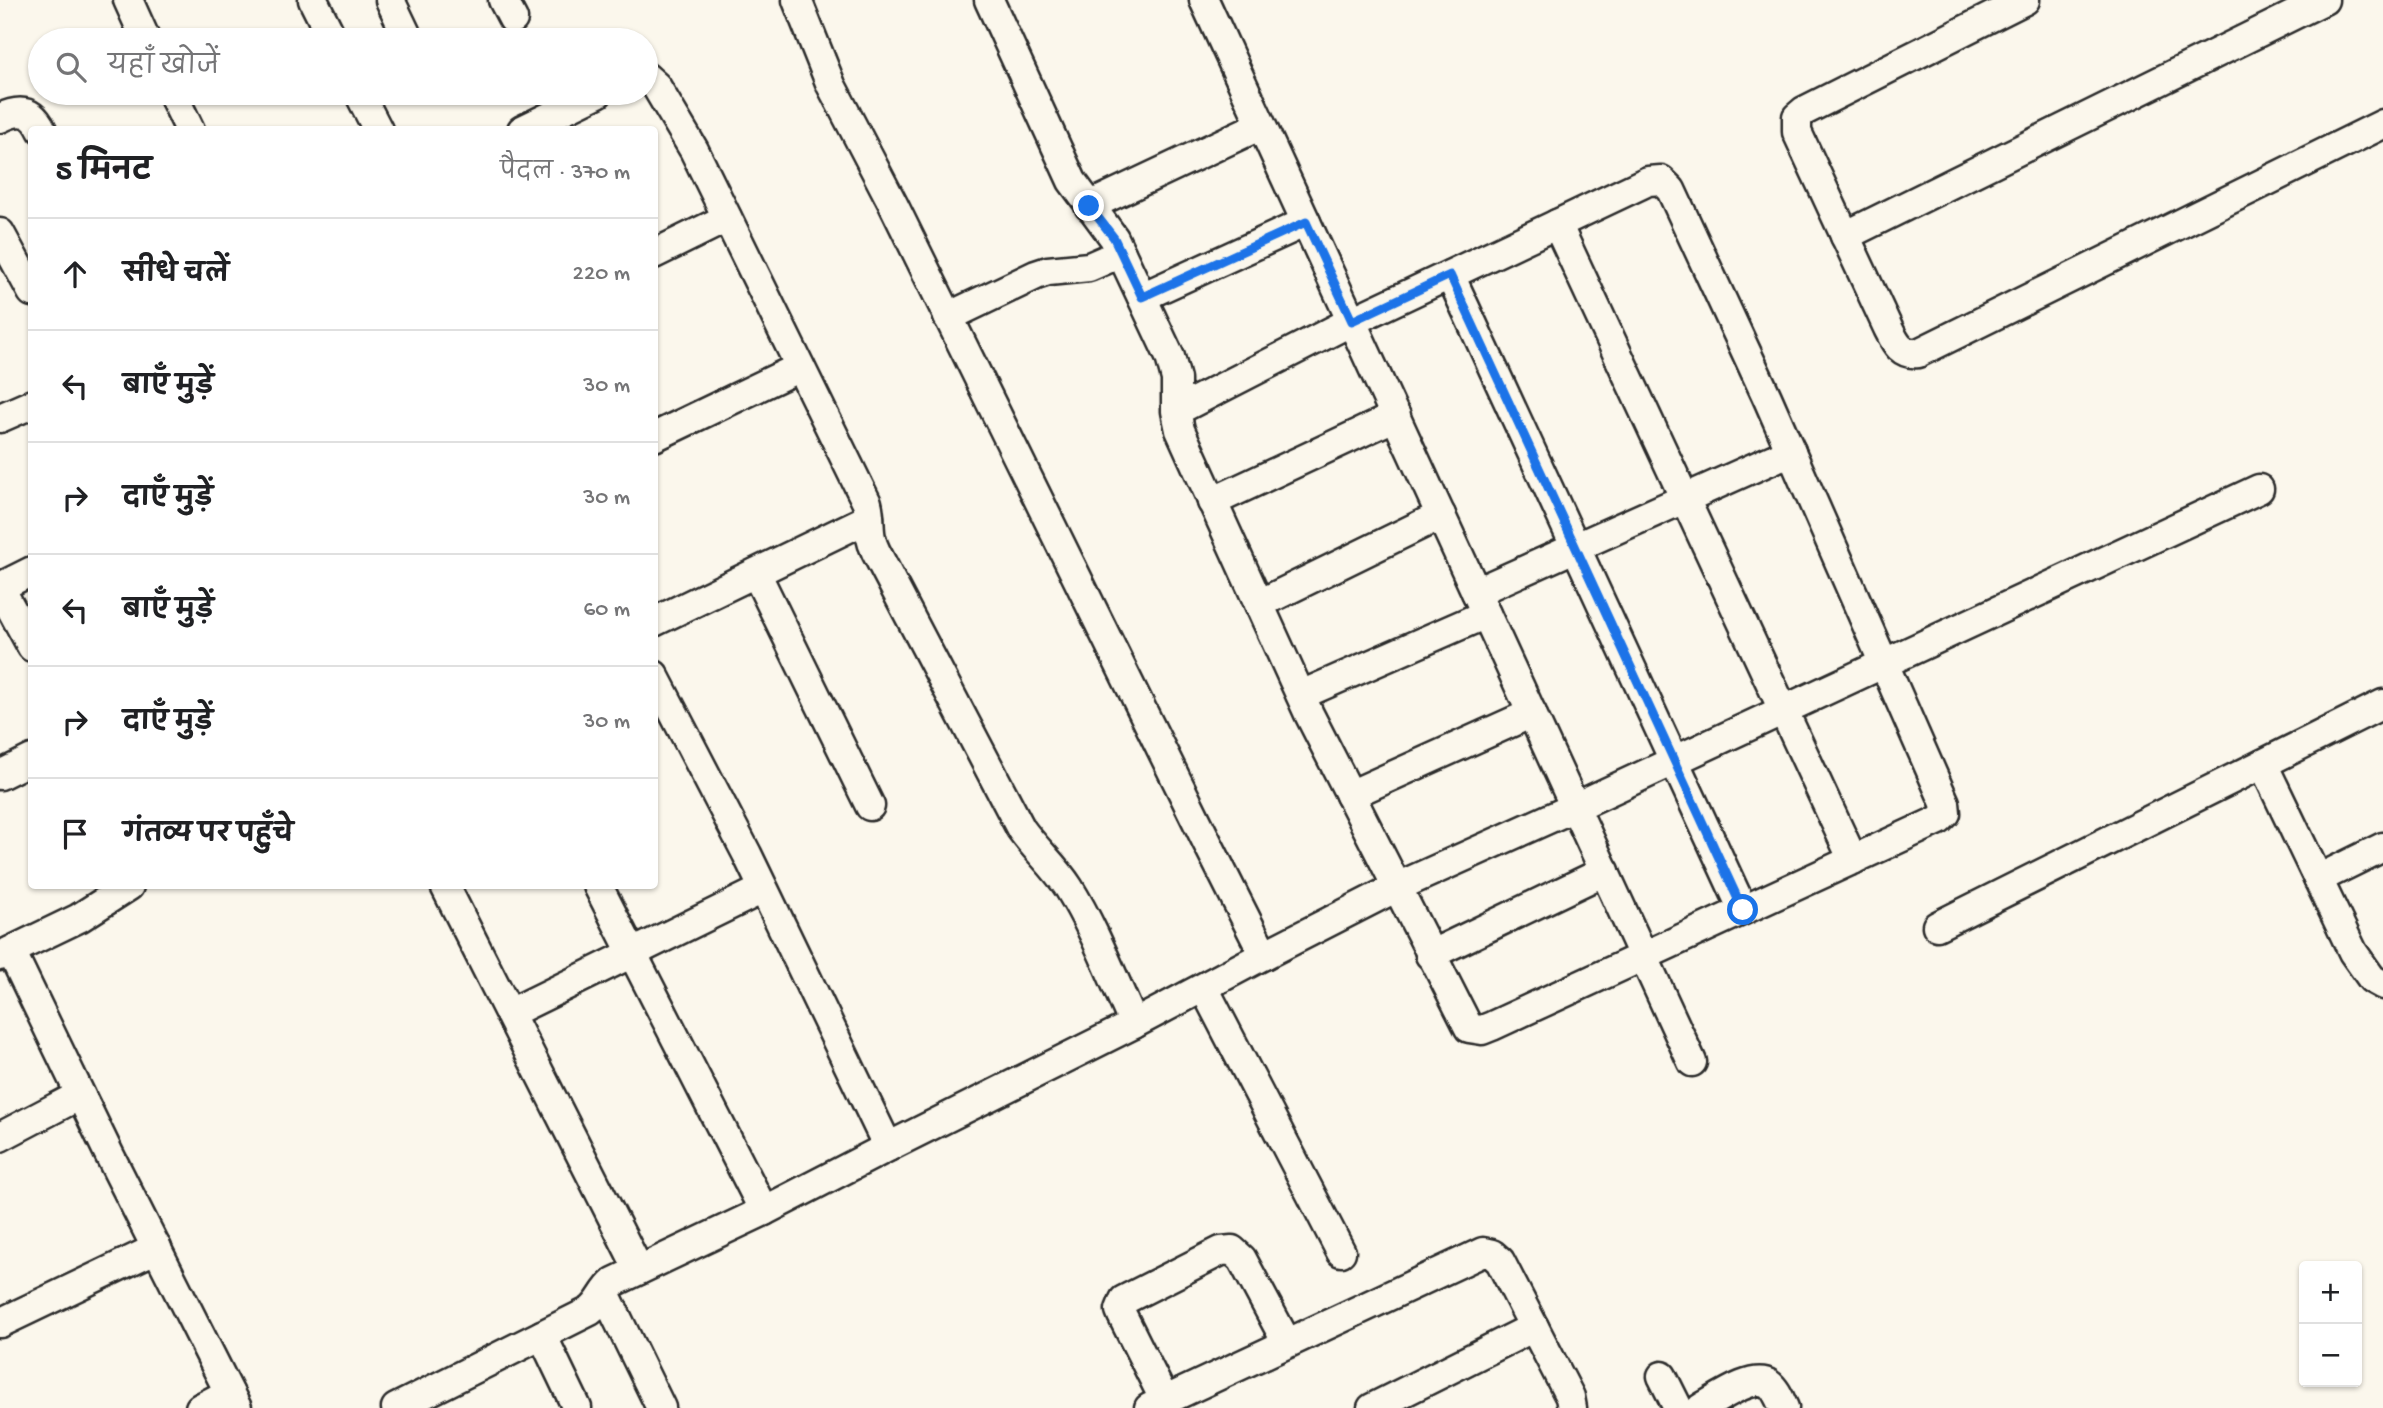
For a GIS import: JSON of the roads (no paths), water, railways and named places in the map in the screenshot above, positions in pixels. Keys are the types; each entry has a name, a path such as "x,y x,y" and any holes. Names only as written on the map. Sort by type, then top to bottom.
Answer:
{"street":[{"path":"128,0 141,28"},
{"path":"313,0 327,28"},
{"path":"390,0 403,28"},
{"path":"797,0 831,85 1264,955"},
{"path":"989,0 1072,181 1105,224 1142,297 1174,368 1176,411 1180,430 1212,502 1301,695 1465,1023 1474,1030 1492,1026 1939,820 1946,813 1945,803 1791,451 1666,183 1654,179 1648,181 1352,321 1176,411"},
{"path":"1204,0 1692,1062"},
{"path":"2025,0 1811,107 1797,117 1797,132 1845,236 1898,347 1910,354 1918,353 2383,124"},
{"path":"1845,236 2324,0"},
{"path":"658,89 694,150 867,503 871,541 882,564 1021,829 1069,889 1134,1024"},
{"path":"178,105 188,126"},
{"path":"365,105 376,126"},
{"path":"530,126 573,105"},
{"path":"0,118 24,111 37,120 40,126"},
{"path":"1089,206 1261,125"},
{"path":"658,252 727,218"},
{"path":"1142,297 1306,222"},
{"path":"1557,224 1853,860"},
{"path":"0,233 7,263 28,287"},
{"path":"948,317 1036,275 1048,271 1089,267 1121,253"},
{"path":"1450,275 1743,910"},
{"path":"658,435 800,367"},
{"path":"0,418 28,406"},
{"path":"1212,502 1396,416"},
{"path":"1301,695 1481,603 1576,546 1791,451"},
{"path":"396,1408 590,1311 614,1282 764,1211 1134,1024 1396,887 1575,807 2259,489"},
{"path":"1259,604 1441,515"},
{"path":"658,620 869,518"},
{"path":"28,572 0,588 28,640"},
{"path":"756,573 870,806"},
{"path":"658,683 763,889 888,1147"},
{"path":"1937,926 2383,704"},
{"path":"1350,795 1532,713"},
{"path":"0,775 28,762"},
{"path":"2263,764 2362,969 2383,985"},
{"path":"2318,879 2383,847"},
{"path":"1430,955 1605,871"},
{"path":"125,889 97,908 6,954 233,1400 200,1408"},
{"path":"447,889 639,1270"},
{"path":"600,889 764,1211"},
{"path":"510,1013 763,889"},
{"path":"1204,988 1341,1252"},
{"path":"0,1137 80,1095"},
{"path":"0,1323 157,1248"},
{"path":"1287,1343 1242,1259 1231,1250 1221,1251 1124,1300 1121,1304 1122,1315 1168,1403 1287,1343 1483,1252 1492,1254 1500,1261 1570,1397 1572,1408"},
{"path":"605,1293 661,1408"},
{"path":"1372,1408 1534,1327"},
{"path":"542,1335 577,1408"},
{"path":"1662,1376 1678,1408"},
{"path":"1701,1408 1749,1382 1762,1380 1772,1387 1784,1408"}]}
